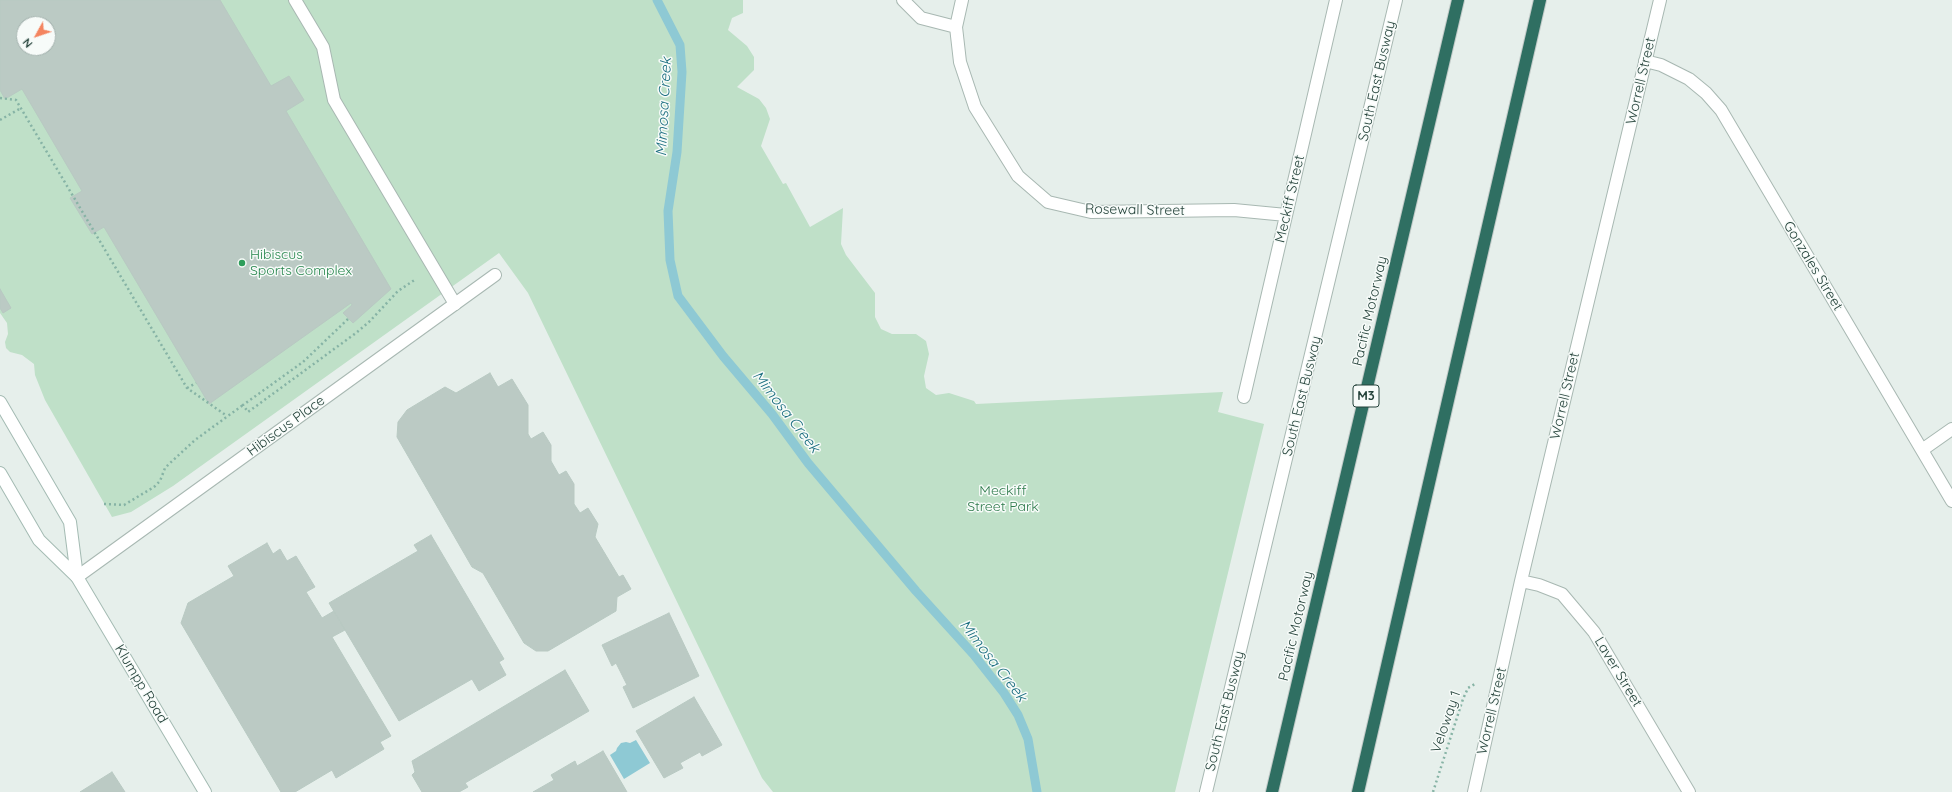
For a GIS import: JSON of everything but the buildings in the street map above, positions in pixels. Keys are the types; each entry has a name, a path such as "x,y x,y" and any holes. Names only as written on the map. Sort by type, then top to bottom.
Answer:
{"highway":[{"name":"Pacific Motorway","path":"1272,792 1458,0"},
{"path":"1358,792 1540,0"}],"street":[{"path":"295,0 323,47 334,100 455,304"},
{"path":"903,0 921,18 956,27"},
{"name":"Rosewall Street","path":"962,0 956,27 960,62 975,107 1018,176 1048,202 1091,212 1234,210 1286,215"},
{"name":"Meckiff Street","path":"1244,397 1336,0"},
{"name":"South East Busway","path":"1206,792 1396,0"},
{"name":"Worrell Street","path":"1474,792 1521,581 1660,0"},
{"name":"Gonzales Street","path":"1646,61 1661,65 1689,79 1706,93 1721,110 1952,501"},
{"name":"Hibiscus Place","path":"77,577 495,275"},
{"name":"Klumpp Road","path":"0,402 70,522 77,577"},
{"path":"1922,450 1952,429"},
{"name":"Klumpp Road","path":"0,473 39,540 77,577 205,792"},
{"name":"Laver Street","path":"1521,581 1539,585 1562,594 1594,632 1689,792"}],"path":[{"path":"0,98 16,100 187,388 227,416"},
{"path":"0,120 21,108"},
{"path":"243,405 248,412 370,322 398,291 434,268"},
{"path":"104,504 124,505 154,487 160,481 165,468 195,440 303,362 348,319"},
{"path":"187,388 196,383"},
{"name":"Veloway 1","path":"1433,792 1463,699 1468,688 1475,684 1498,686"}],"green space":[{"name":"Meckiff Street Park","path":"0,0 743,0 743,13 732,18 728,30 747,46 754,57 754,70 737,87 759,99 766,108 770,119 761,146 783,184 786,183 810,227 843,208 841,244 846,255 875,293 875,317 881,329 892,334 916,334 926,341 929,354 924,376 926,388 936,395 949,393 974,401 976,404 1223,392 1218,412 1264,424 1175,792 773,792 762,778 528,293 499,253 173,486 131,512 112,517 45,400 35,375 34,364 22,355 10,352 6,348 5,342 8,334 7,323 0,313"}],"water":[{"path":"636,740 650,763 624,779 610,755 616,751 621,743 630,743"}],"waterway":[{"name":"Mimosa Creek","path":"657,0 680,45 682,72 677,152 668,211 670,260 678,296 723,356 772,414 808,463 916,591 974,655 1004,693 1018,715 1028,739 1037,792"}],"place":[{"name":"Hibiscus Sports Complex","path":"242,263"}]}
